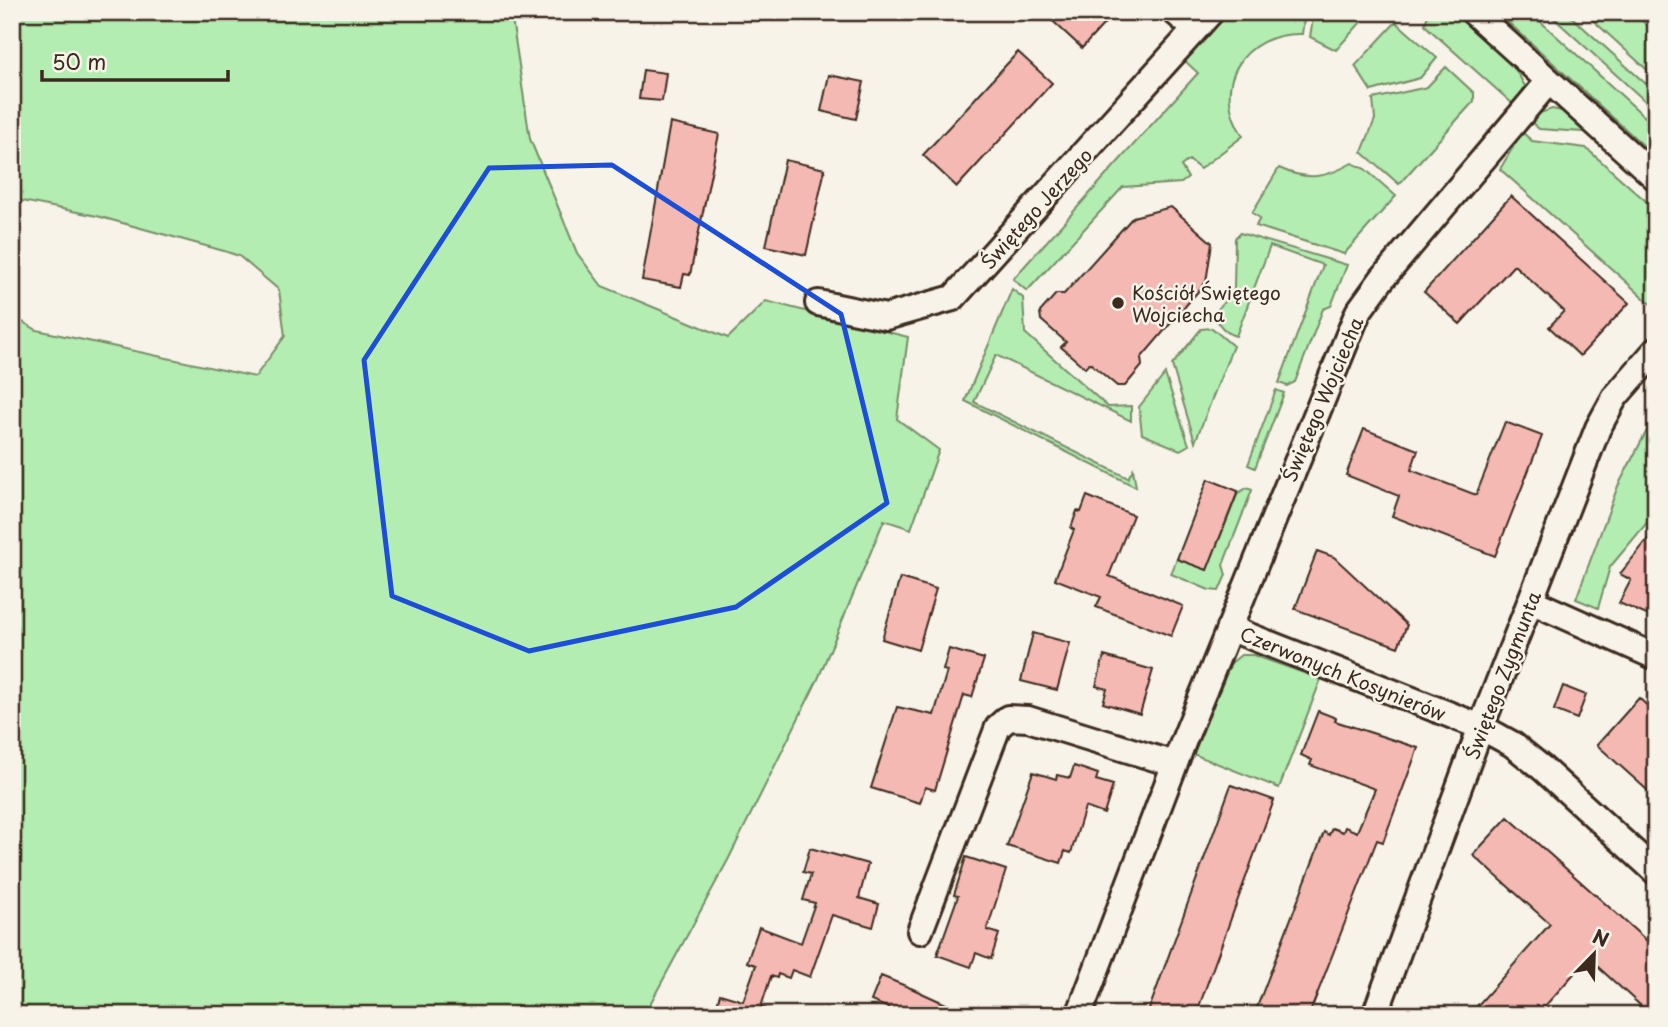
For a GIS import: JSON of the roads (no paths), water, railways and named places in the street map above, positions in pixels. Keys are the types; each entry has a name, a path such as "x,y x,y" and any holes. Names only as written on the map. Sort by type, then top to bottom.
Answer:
{"street":[{"path":"1175,12 1203,21"},
{"path":"1473,12 1656,178"},
{"name":"Świętego Jerzego","path":"818,303 886,317 953,298 970,283 1203,21"},
{"name":"Świętego Wojciecha","path":"1079,1015 1174,764 1358,312 1549,81"},
{"name":"Świętego Zygmunta","path":"1375,1015 1481,727 1605,412 1656,350"},
{"path":"1531,601 1656,657"},
{"name":"Czerwonych Kosynierów","path":"1228,628 1481,727 1512,744 1656,872"},
{"path":"920,931 998,727 1008,718 1028,719 1174,764"}],"place":[{"name":"Kościół Świętego Wojciecha","path":"1118,303"}]}
